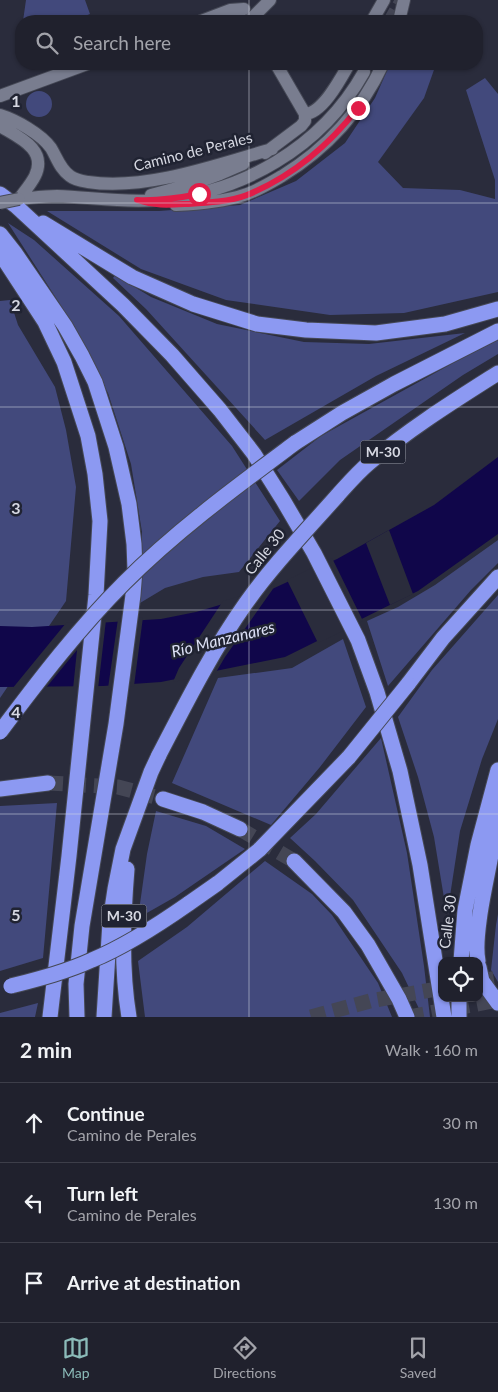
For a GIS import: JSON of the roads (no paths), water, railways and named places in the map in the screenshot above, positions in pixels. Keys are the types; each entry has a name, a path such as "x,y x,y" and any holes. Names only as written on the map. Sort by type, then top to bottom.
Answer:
{"highway":[{"path":"0,194 18,203 132,277 193,304 257,324 306,330 376,333 445,324 498,310"},
{"path":"18,203 172,354 214,403 254,454 314,553 358,640 377,692 400,771 420,865 444,1017"},
{"path":"0,234 66,326 95,382 116,447 129,504 134,544 135,570 133,595 116,724 82,926 76,984 77,1017"},
{"path":"0,253 45,322 64,362 88,436 95,474 100,521 96,595 50,1017"},
{"path":"0,732 70,641 125,582 224,496 294,443 342,413 498,331"},
{"name":"Calle 30","path":"135,815 159,755 210,659 247,602 288,551 368,464 434,414 498,373"},
{"path":"6,988 91,961 119,947 188,904 259,850 350,757 443,638 498,577"},
{"path":"478,957 477,932 498,811 498,771"},
{"name":"Calle 30","path":"461,957 466,910 474,863 498,771"},
{"path":"0,789 48,783"},
{"path":"164,799 203,812 240,829"},
{"path":"104,1017 110,922 115,889 123,849 135,815"},
{"name":"M-30","path":"129,1017 125,993 124,914 127,869 135,815"},
{"path":"294,860 344,912 368,945 408,1017"},
{"path":"483,981 498,1003"},
{"path":"459,1002 459,1017"}],"street":[{"path":"217,15 230,10 247,12 270,0"},
{"path":"375,15 384,0"},
{"path":"400,15 404,0"},
{"path":"0,96 71,70"},
{"path":"280,70 306,114"},
{"name":"Camino de Perales","path":"137,200 220,174 272,149 301,126 305,121 306,114 311,114 321,106 346,70"},
{"name":"Camino de Perales","path":"137,200 158,205 202,204 245,195 273,182 310,157 344,125 369,91 380,70"},
{"name":"Camino de Perales","path":"0,203 18,203 56,196 153,201 199,194 240,181 289,155 323,126 347,100 364,72"},
{"name":"Camino de Perales","path":"0,115 8,117 38,135 50,147 62,169 71,177 78,181 99,184 129,184 175,176 272,149"},
{"path":"6,129 26,141 33,148 37,157 38,166 35,176 18,203"}],"water":[{"name":"Río Manzanares","path":"498,457 498,534 418,591 285,657 161,682 103,686 0,687 0,626 32,627 161,619 196,612 270,590 337,559 434,505"}],"tunnel":[{"path":"392,15 401,0"},
{"path":"48,783 118,787 163,799"},
{"path":"240,829 294,861"},
{"path":"483,980 498,978"},
{"path":"311,1017 370,1001 438,989"},
{"path":"409,1017 498,1000"}]}
